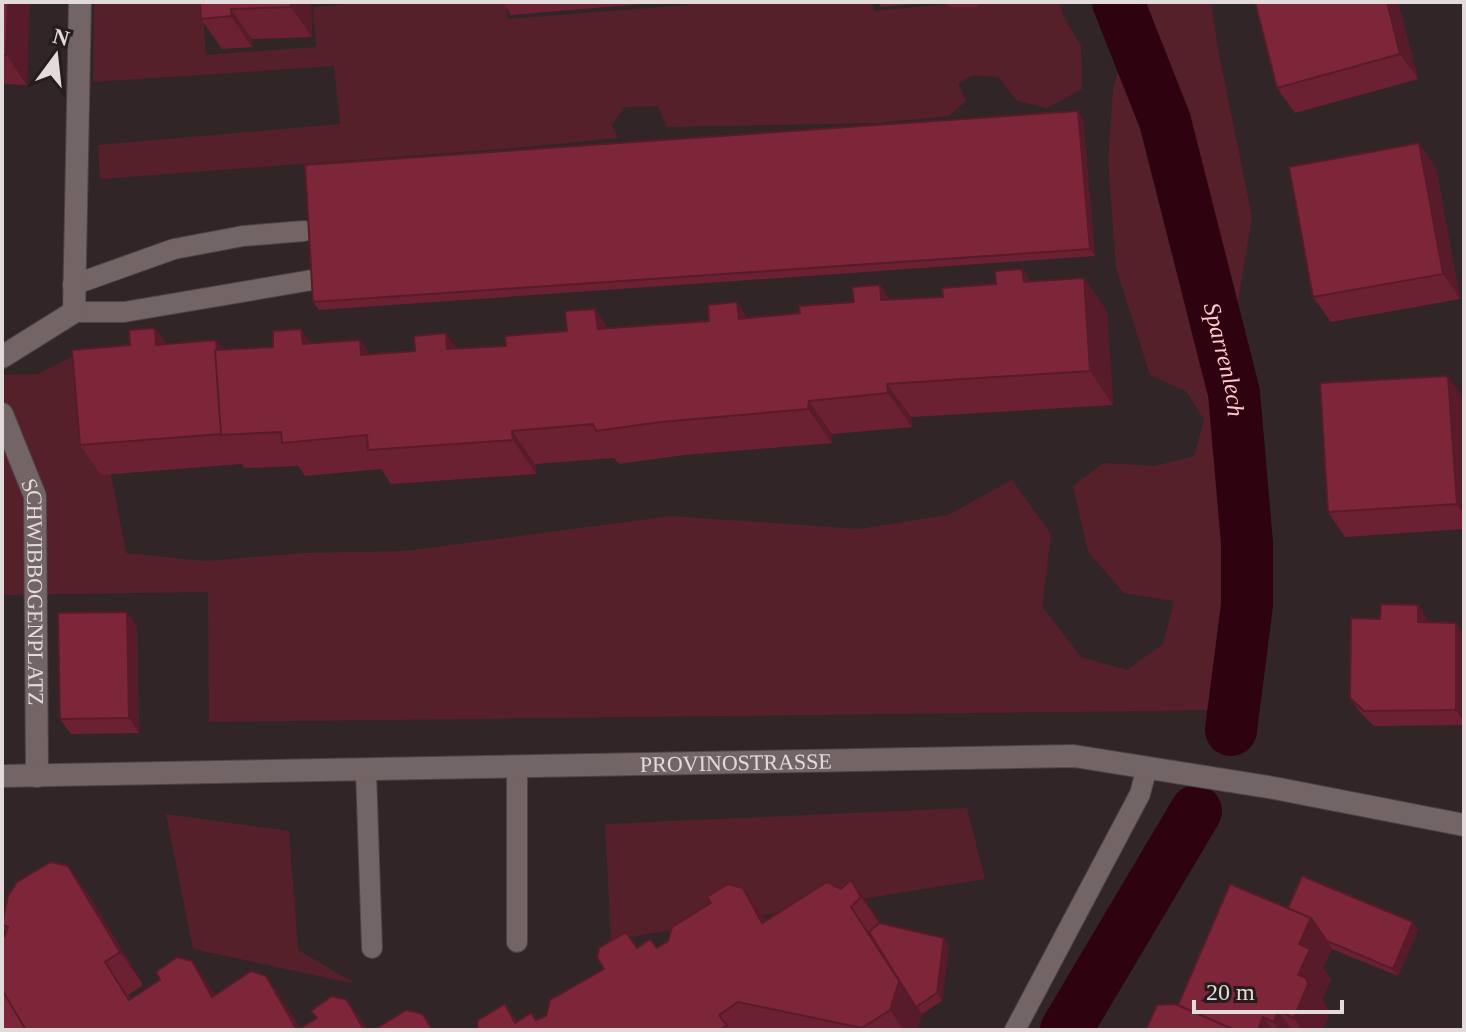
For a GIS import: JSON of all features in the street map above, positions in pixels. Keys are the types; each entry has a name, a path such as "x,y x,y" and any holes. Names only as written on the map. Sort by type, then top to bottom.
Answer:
{"street":[{"path":"2,357 74,312 80,2"},
{"name":"SCHWIBBOGENPLATZ","path":"2,414 35,496 37,776"},
{"name":"PROVINOSTRASSE","path":"2,776 1074,756 1241,782 1464,825"}],"lane":[{"path":"73,285 174,249 243,236 304,231"},
{"path":"74,312 124,312 318,279"},
{"path":"1015,1030 1140,794 1147,767"},
{"path":"517,768 517,942"},
{"path":"366,771 372,948"}],"shaded area":[{"path":"94,2 202,2 206,55 316,47 313,7 370,2 506,2 508,19 687,5 688,2 872,2 874,11 972,2 1059,2 1081,46 1082,89 1047,108 1017,101 998,77 973,75 958,84 966,101 949,116 877,123 667,127 658,106 624,107 612,125 618,138 100,179 98,145 340,124 334,66 93,82"},
{"path":"1138,2 1211,2 1252,217 1233,332 1243,634 1219,710 209,722 208,592 2,595 2,375 38,374 87,349 126,553 204,561 304,553 405,551 671,516 859,529 948,515 1012,480 1051,534 1042,606 1081,657 1127,670 1163,644 1174,601 1124,593 1088,552 1073,486 1103,463 1155,466 1194,456 1204,420 1187,392 1150,375 1116,268 1108,160 1113,89"},
{"path":"967,808 985,879 611,940 605,824"},
{"path":"166,814 289,831 298,950 356,984 193,949"}],"building":[{"path":"2,2 8,2 6,55 2,55"},
{"path":"200,2 291,2 291,7 231,9 231,16 201,19"},
{"path":"1255,2 1387,2 1400,54 1277,88"},
{"path":"1078,111 1090,249 313,302 305,165"},
{"path":"1419,143 1443,274 1313,297 1289,167"},
{"path":"1022,269 1024,282 1084,278 1090,371 887,384 888,393 809,401 808,409 596,431 593,424 512,431 513,440 368,450 367,435 282,443 281,432 221,435 215,350 273,347 273,331 301,329 303,344 360,340 361,355 415,351 414,336 446,333 447,349 506,346 505,336 567,331 565,311 595,309 598,329 709,321 708,305 737,302 739,319 800,313 799,306 854,302 852,287 880,285 881,300 943,297 942,288 996,284 995,271"},
{"path":"155,328 156,345 216,340 221,434 80,445 72,350 130,345 129,330"},
{"path":"1448,376 1457,504 1328,512 1320,383"},
{"path":"1381,604 1418,605 1418,622 1456,623 1456,710 1364,711 1350,698 1351,618 1380,619"},
{"path":"127,612 129,718 60,719 58,613"},
{"path":"51,862 68,866 120,952 105,962 129,1000 160,980 156,972 177,957 192,961 212,997 251,971 266,976 297,1030 26,1030 2,990 2,934 5,936 8,927 2,923 8,896 17,882"},
{"path":"1302,876 1413,922 1393,969 1327,941 1311,918 1288,908"},
{"path":"851,880 861,897 851,907 899,981 890,1010 862,1028 738,1002 719,1015 727,1026 719,1030 477,1030 478,1020 505,1004 515,1023 531,1013 536,1020 546,1016 550,1000 604,969 597,957 599,948 626,932 637,948 650,939 657,948 668,941 672,927 711,903 707,897 728,884 743,888 762,923 827,882 841,889"},
{"path":"1230,884 1311,918 1299,944 1310,949 1298,975 1306,978 1308,984 1294,1018 1278,1011 1274,1022 1263,1017 1258,1030 1235,1030 1178,1005"},
{"path":"879,923 944,938 937,993 916,1007 869,932"},
{"path":"2,990 26,1030 2,1030"},
{"path":"332,996 347,1000 364,1030 297,1030 317,1018 311,1011"},
{"path":"1175,1004 1235,1030 1146,1030 1157,1005"},
{"path":"406,1010 423,1014 432,1030 374,1030"}],"waterway":[{"name":"Sparrenlech","path":"1118,2 1165,121 1234,393 1247,543 1247,605 1231,730"},
{"name":"Sparrenlech","path":"1066,1030 1196,811"}]}
